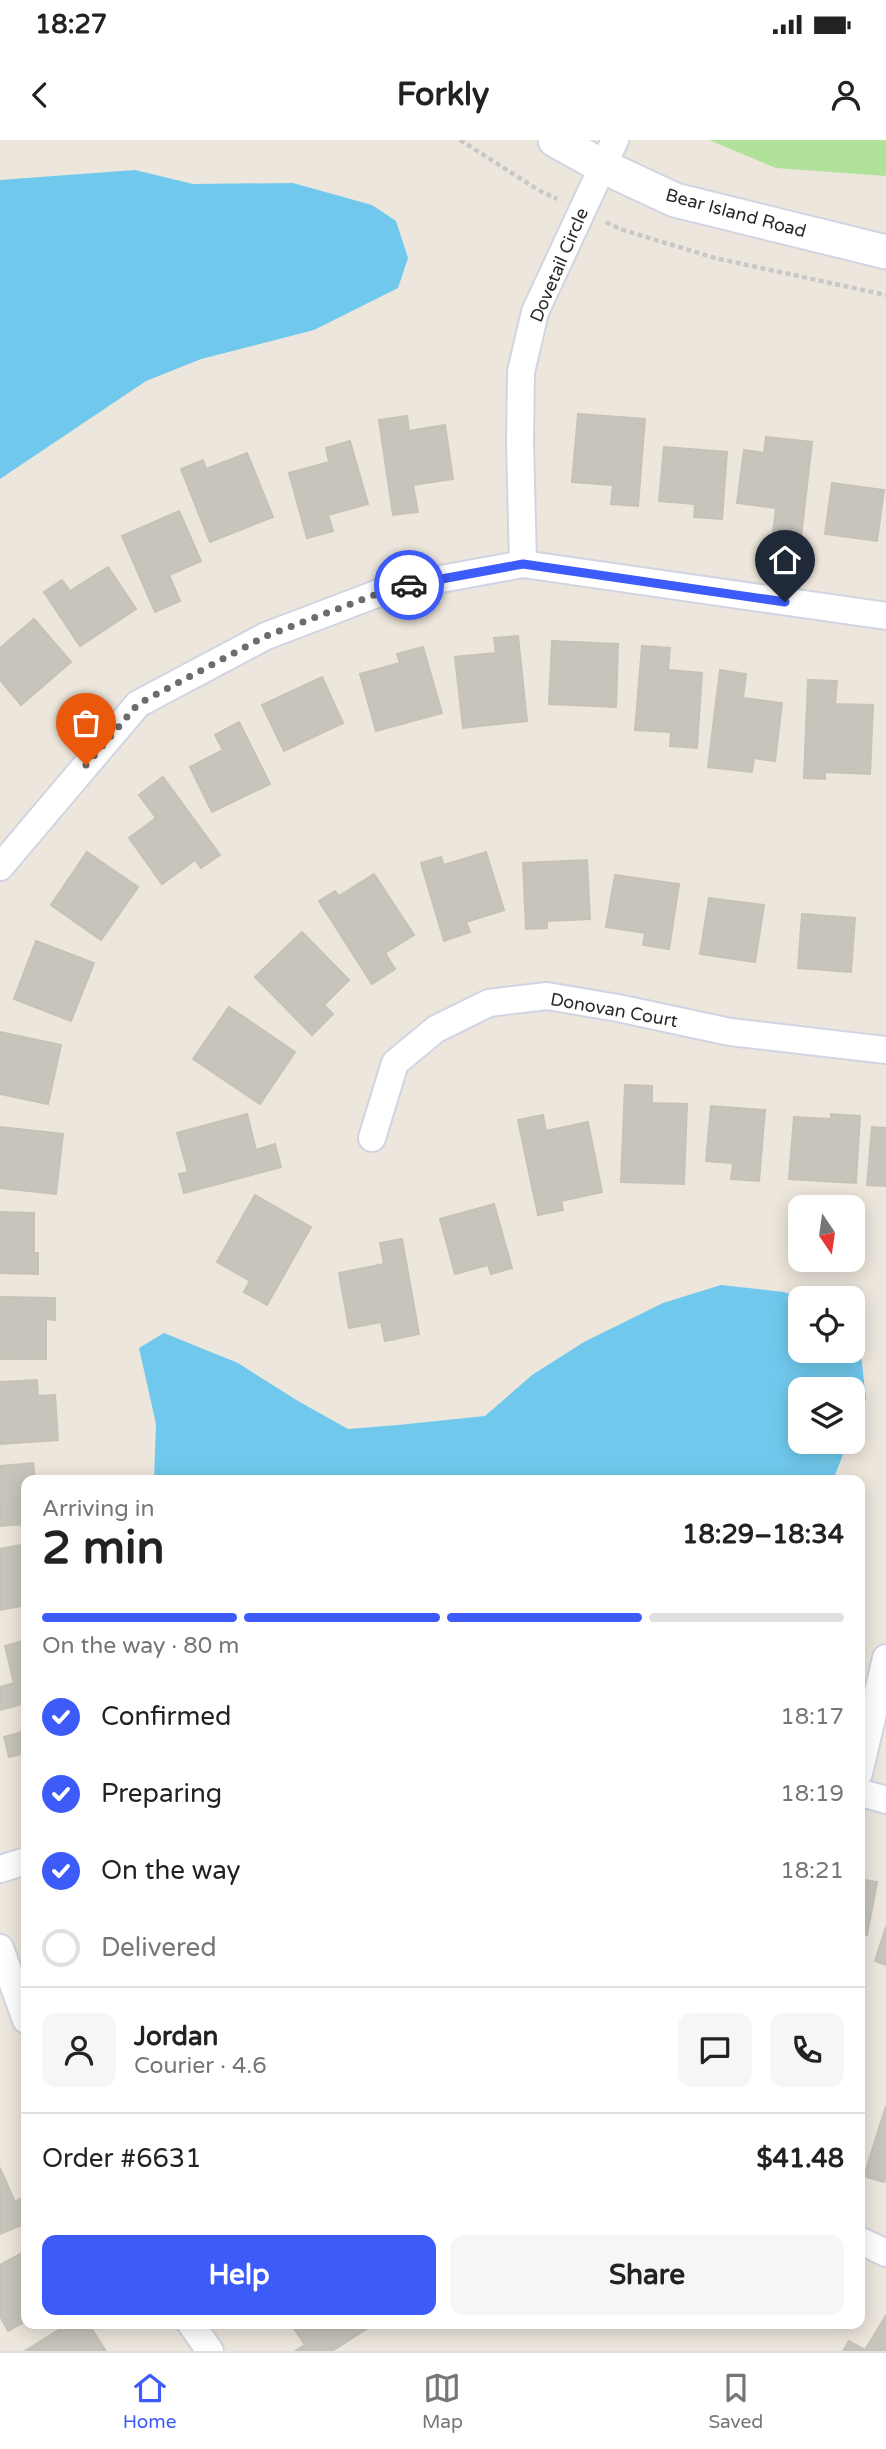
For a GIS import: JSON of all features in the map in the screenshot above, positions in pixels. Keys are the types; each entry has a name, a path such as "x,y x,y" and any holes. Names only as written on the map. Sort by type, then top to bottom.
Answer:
{"street":[{"name":"Bear Island Road","path":"555,140 609,153 675,200 886,252"},
{"name":"Dovetail Circle","path":"523,564 521,372 535,312 609,153"},
{"path":"0,867 138,704 266,636 393,588 523,564 886,615"},
{"name":"Donovan Court","path":"372,1138 395,1063 436,1029 489,1003 547,996 730,1032 886,1049"},
{"path":"865,1747 886,1658"},
{"path":"865,1794 886,1800"},
{"path":"0,1869 21,1863"},
{"path":"0,1948 21,2006"},
{"path":"865,2243 886,2253"},
{"path":"195,2329 210,2351"}],"green space":[{"path":"709,140 886,140 886,176 776,168"}],"water":[{"path":"135,170 193,184 293,183 372,205 396,221 408,258 398,288 314,330 201,359 146,381 0,479 0,180"},
{"path":"721,1285 788,1293 788,1363 862,1363 863,1377 788,1377 788,1454 843,1454 835,1475 154,1475 156,1424 139,1348 164,1333 238,1363 348,1429 485,1416 532,1375 584,1342 663,1303"}],"building":[{"path":"578,414 645,419 638,506 611,504 613,485 572,482"},
{"path":"407,416 409,431 445,425 453,479 413,485 418,512 393,515 379,420"},
{"path":"766,437 812,442 801,537 773,534 776,508 737,503 744,450 764,453"},
{"path":"350,441 368,504 328,515 333,531 307,538 289,473 329,462 326,448"},
{"path":"664,447 727,452 722,519 694,517 695,504 659,501"},
{"path":"247,453 273,517 210,542 181,469 203,460 206,469"},
{"path":"832,483 884,490 877,541 825,534"},
{"path":"179,511 201,561 169,575 180,601 155,612 122,536"},
{"path":"108,567 136,609 80,646 44,592 62,580 70,591"},
{"path":"34,619 71,662 21,705 0,680 0,648"},
{"path":"518,636 527,721 463,728 455,657 496,653 494,638"},
{"path":"552,641 618,644 616,707 549,704"},
{"path":"642,646 670,648 668,670 702,673 697,748 670,746 671,732 635,730"},
{"path":"423,647 442,713 376,731 360,674 400,663 397,654"},
{"path":"720,670 746,674 743,698 782,703 775,761 754,758 752,772 708,767"},
{"path":"322,677 343,723 284,751 262,705"},
{"path":"808,680 837,681 835,704 873,705 870,774 825,772 825,779 804,778"},
{"path":"239,722 270,784 212,812 190,767 223,750 215,735"},
{"path":"163,777 220,855 201,868 195,860 162,884 129,838 156,818 139,795"},
{"path":"87,852 138,887 101,940 51,905"},
{"path":"486,852 504,910 466,922 470,932 444,941 421,863 441,857 444,865"},
{"path":"587,860 590,919 547,921 547,928 526,929 523,863"},
{"path":"374,874 414,935 385,953 395,969 372,984 319,901 335,891 339,896"},
{"path":"615,875 679,884 669,949 643,945 645,933 606,927"},
{"path":"709,898 764,905 755,962 700,954"},
{"path":"802,914 855,918 851,972 798,968"},
{"path":"302,932 349,980 324,1005 333,1014 312,1035 255,977"},
{"path":"36,941 94,963 71,1021 14,999"},
{"path":"229,1007 295,1052 260,1104 193,1059"},
{"path":"0,1032 61,1045 48,1104 0,1094"},
{"path":"625,1085 652,1086 652,1103 687,1104 684,1184 621,1182"},
{"path":"711,1106 765,1110 759,1181 731,1179 733,1163 706,1161"},
{"path":"247,1114 256,1150 275,1144 281,1167 184,1193 179,1174 188,1172 177,1133"},
{"path":"831,1114 860,1116 856,1183 789,1179 794,1117 831,1119"},
{"path":"543,1115 546,1131 588,1122 602,1192 561,1201 563,1210 538,1215 518,1120"},
{"path":"0,1127 63,1134 56,1194 0,1188"},
{"path":"872,1127 886,1128 886,1186 867,1185"},
{"path":"255,1195 311,1227 267,1305 244,1292 250,1281 217,1262"},
{"path":"494,1204 512,1268 491,1274 488,1265 455,1274 440,1219"},
{"path":"0,1212 34,1213 34,1253 38,1253 38,1274 0,1273"},
{"path":"402,1239 419,1334 385,1341 381,1322 349,1328 339,1273 384,1264 380,1243"},
{"path":"0,1297 55,1298 55,1320 46,1319 46,1359 0,1359"},
{"path":"37,1380 38,1396 55,1395 58,1440 0,1444 0,1382"},
{"path":"33,1463 34,1475 21,1475 21,1524 0,1526 0,1466"},
{"path":"21,1545 21,1606 0,1610 0,1549"},
{"path":"21,1641 21,1704 0,1710 0,1687 14,1683 5,1646"},
{"path":"21,1732 21,1754 9,1757 4,1737"},
{"path":"865,1880 877,1882 865,1934"},
{"path":"886,1927 886,1965 875,1961"},
{"path":"886,2106 886,2177 884,2182 865,2176"},
{"path":"0,2168 15,2202 21,2199 21,2225 0,2234"},
{"path":"21,2254 21,2324 8,2331 0,2316 0,2265"},
{"path":"885,2317 886,2351 843,2351 849,2341 865,2350"},
{"path":"60,2329 92,2329 106,2351 25,2351"},
{"path":"294,2329 366,2329 332,2351 295,2351 305,2345"}],"way so far":[{"path":"86,765 138,704 266,636 393,588 409,585"}],"route":[{"path":"409,585 523,564 785,602"}]}
